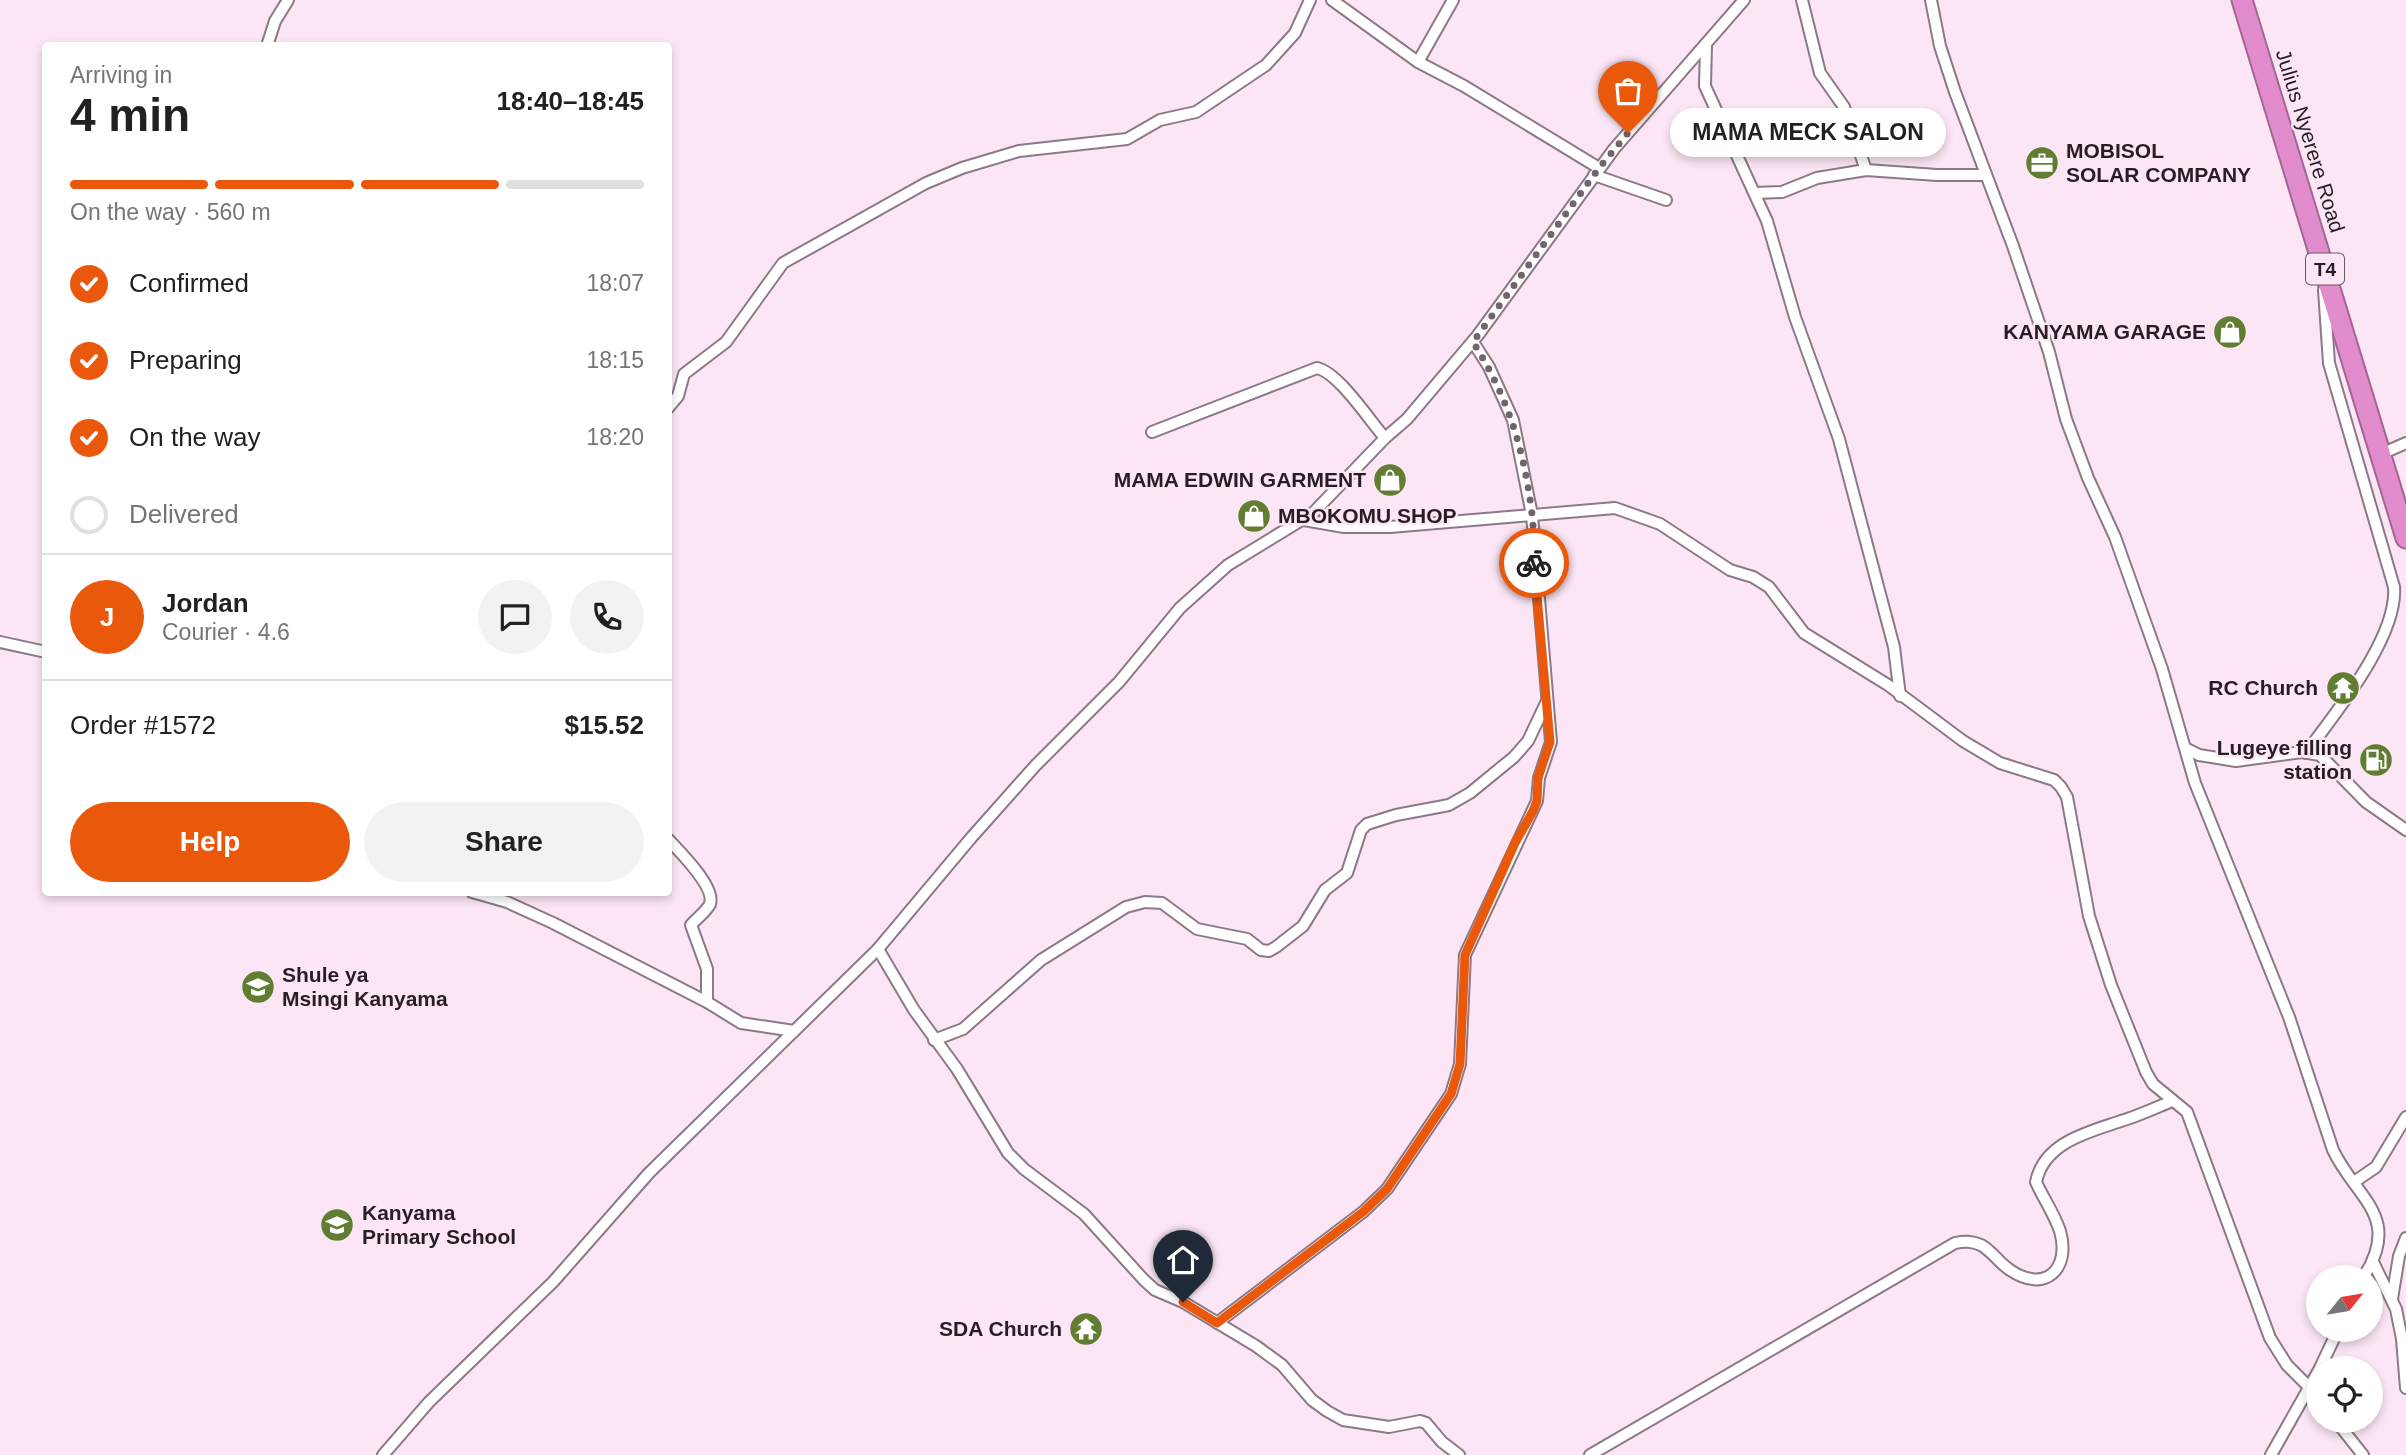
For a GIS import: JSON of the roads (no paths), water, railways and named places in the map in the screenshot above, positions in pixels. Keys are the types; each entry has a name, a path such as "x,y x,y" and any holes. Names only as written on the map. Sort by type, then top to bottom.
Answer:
{"highway":[{"name":"Julius Nyerere Road","path":"2242,0 2406,538"}],"street":[{"path":"268,42 275,21 288,0"},
{"path":"672,403 678,396 684,374 726,342 783,263 926,183 962,168 1019,151 1127,139 1160,120 1196,112 1266,65 1295,33 1310,0"},
{"path":"1332,0 1418,62 1464,86 1596,172 1666,200"},
{"path":"1418,62 1453,0"},
{"path":"383,1455 429,1402 553,1282 649,1173 878,949 971,838 1035,766 1119,682 1180,608 1228,565 1304,520 1422,402 1473,342 1596,172 1744,0"},
{"path":"1802,0 1820,73 1844,107 1866,170"},
{"path":"1931,0 1940,46 2049,352 2066,418 2088,478 2115,537 2162,669 2195,783 2289,1017 2333,1150 2340,1165 2371,1204 2378,1225 2371,1265"},
{"path":"1706,46 1705,86 1768,221 1796,317 1856,495 1894,647 1900,696"},
{"path":"1756,193 1782,192 1817,178 1866,170 1985,175"},
{"path":"2306,753 2356,683 2389,624 2395,599 2394,587 2329,363 2324,322 2324,263"},
{"path":"1217,1323 1337,1233 1387,1189 1451,1094 1460,1064 1465,955 1537,801 1538,778 1550,742 1532,514 1513,420 1489,367 1473,342"},
{"path":"1152,432 1317,368 1327,372 1385,438"},
{"path":"2381,454 2406,443"},
{"path":"1304,520 1344,527 1390,527 1615,509 1660,524 1730,570 1753,577 1769,587 1804,634 1888,685 1963,741 2000,763 2054,780 2067,797 2089,916 2111,985 2146,1072 2153,1084 2183,1107 2191,1119 2270,1338 2287,1365 2306,1382"},
{"path":"0,642 42,651"},
{"path":"934,1040 963,1030 1041,960 1126,907 1144,902 1162,903 1197,929 1247,939 1261,950 1269,951 1303,926 1325,890 1346,873 1361,830 1367,824 1396,815 1449,805 1470,793 1514,757 1528,741 1548,698"},
{"path":"2187,749 2199,755 2236,761 2306,753 2320,755 2328,760 2366,802 2406,830"},
{"path":"672,844 694,869 710,894 707,908 691,925 707,969 706,1002"},
{"path":"499,896 706,1002 741,1023 794,1031"},
{"path":"878,949 934,1040 957,1069 1014,1160 1084,1213 1155,1290 1235,1331 1282,1365 1312,1400 1343,1420 1389,1427 1420,1421 1426,1423 1442,1442 1459,1455"},
{"path":"1590,1455 1955,1243 1971,1241 1984,1247 2012,1272 2038,1279 2052,1275 2061,1264 2062,1242 2057,1222 2036,1182 2041,1167 2068,1141 2082,1132 2135,1117 2172,1101"},
{"path":"2354,1182 2376,1167 2406,1117"},
{"path":"2392,1299 2399,1256 2406,1238"},
{"path":"2373,1262 2392,1299 2402,1339 2406,1388"},
{"path":"2271,1455 2306,1396"},
{"path":"2345,1433 2362,1455"}],"place":[{"name":"MAMA MECK SALON","path":"1628,133"},
{"name":"MOBISOL SOLAR COMPANY","path":"2042,163"},
{"name":"KANYAMA GARAGE","path":"2230,332"},
{"name":"MAMA EDWIN GARMENT","path":"1390,480"},
{"name":"MBOKOMU SHOP","path":"1254,516"},
{"name":"RC Church","path":"2343,688"},
{"name":"Lugeye filling station","path":"2376,760"},
{"name":"Shule ya Msingi Kanyama","path":"258,987"},
{"name":"Kanyama Primary School","path":"337,1225"},
{"name":"SDA Church","path":"1086,1329"}]}
